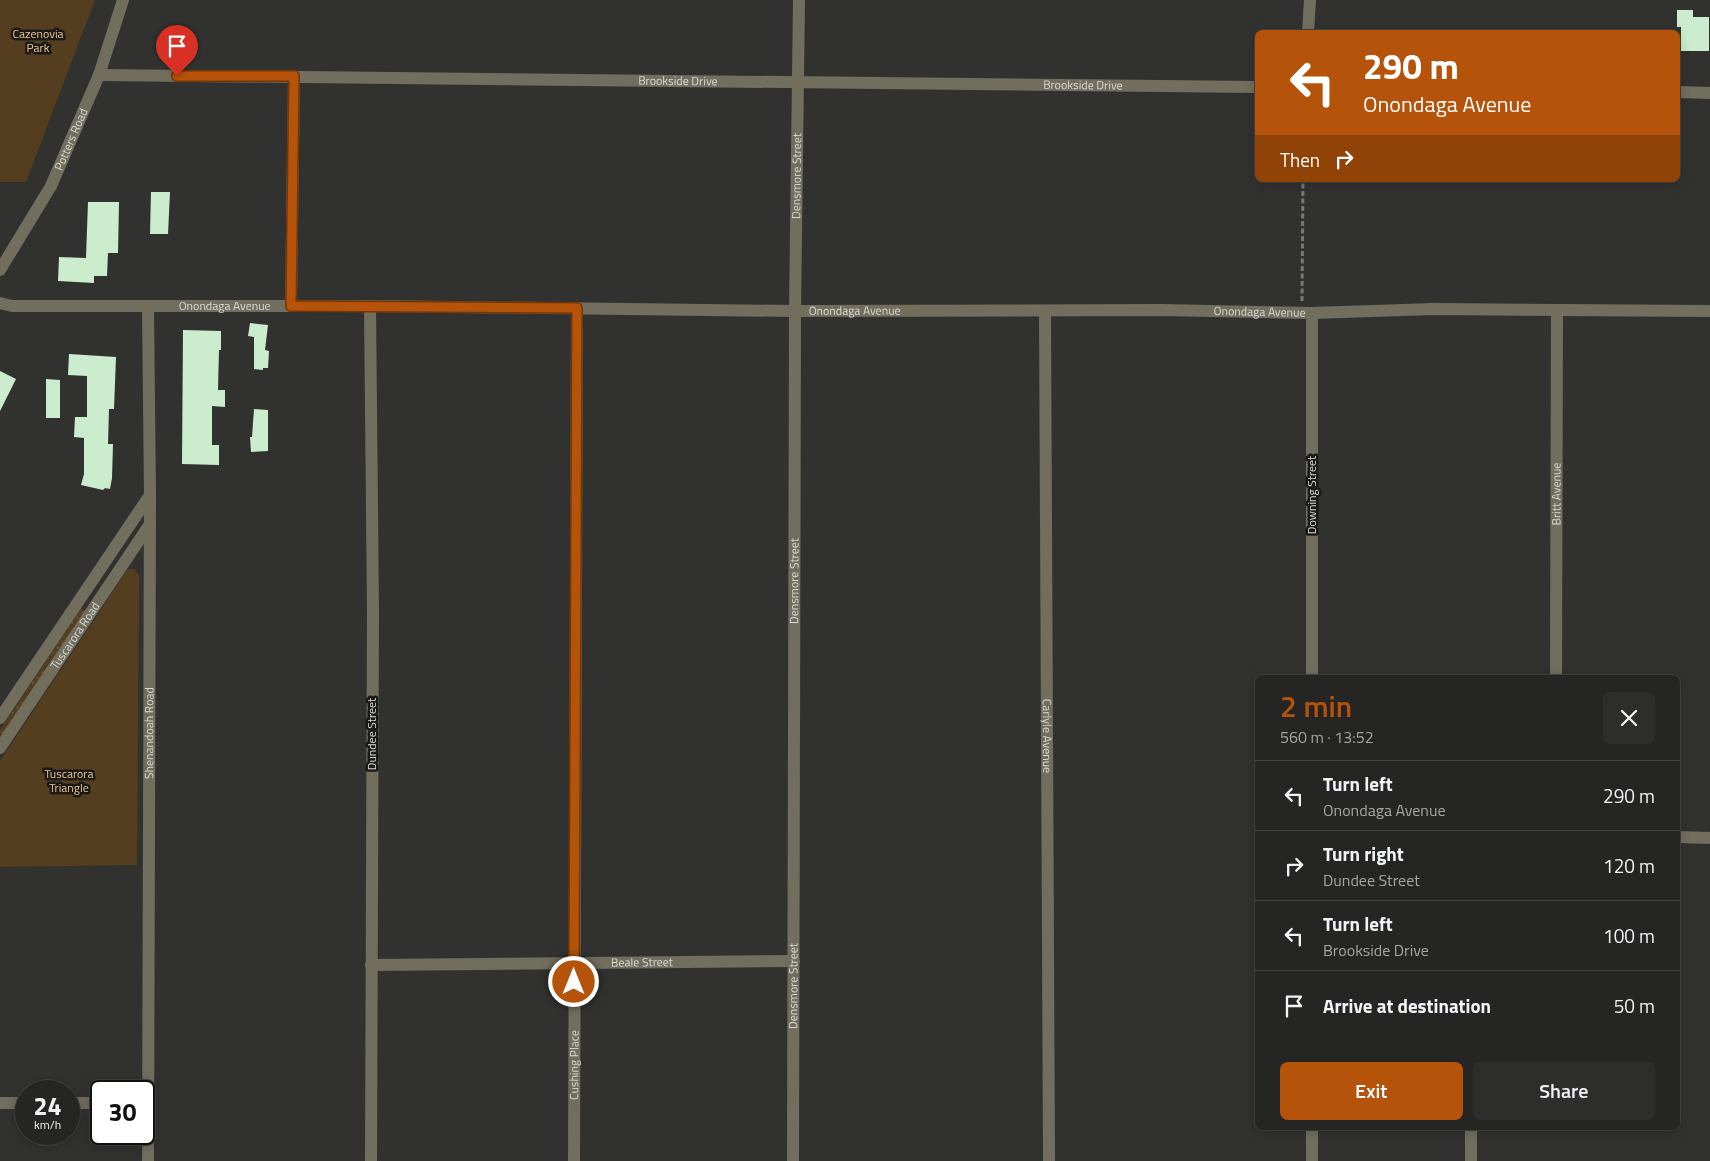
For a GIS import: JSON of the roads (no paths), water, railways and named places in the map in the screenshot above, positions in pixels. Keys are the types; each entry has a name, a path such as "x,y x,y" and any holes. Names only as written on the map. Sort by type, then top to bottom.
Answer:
{"street":[{"name":"Potters Road","path":"0,270 51,186 99,75 123,0"},
{"name":"Densmore Street","path":"793,1161 795,311 799,0"},
{"path":"1308,30 1310,0"},
{"name":"Brookside Drive","path":"99,75 1255,87"},
{"path":"291,306 294,76"},
{"path":"1680,92 1710,93"},
{"name":"Onondaga Avenue","path":"0,303 12,306 370,306 795,311 1162,310 1312,313 1433,309 1710,311"},
{"name":"Shenandoah Road","path":"146,1080 150,524 148,306"},
{"name":"Dundee Street","path":"370,306 372,601 371,1161"},
{"name":"Cushing Place","path":"574,1161 577,308"},
{"name":"Britt Avenue","path":"1556,675 1557,310"},
{"name":"Carlyle Avenue","path":"1045,311 1049,1161"},
{"name":"Downing Street","path":"1312,313 1312,675"},
{"name":"Tuscarora Road","path":"0,718 150,495"},
{"name":"Tuscarora Road","path":"0,748 150,524"},
{"path":"1680,837 1710,838"},
{"name":"Beale Street","path":"371,965 794,961"},
{"path":"0,1103 15,1103"},
{"path":"1312,1130 1312,1161"},
{"path":"1471,1130 1471,1161"},
{"name":"Shenandoah Road","path":"147,1145 148,1161"}],"park label":[{"name":"Cazenovia Park","path":"38,41"},
{"name":"Tuscarora Triangle","path":"69,781"}]}
